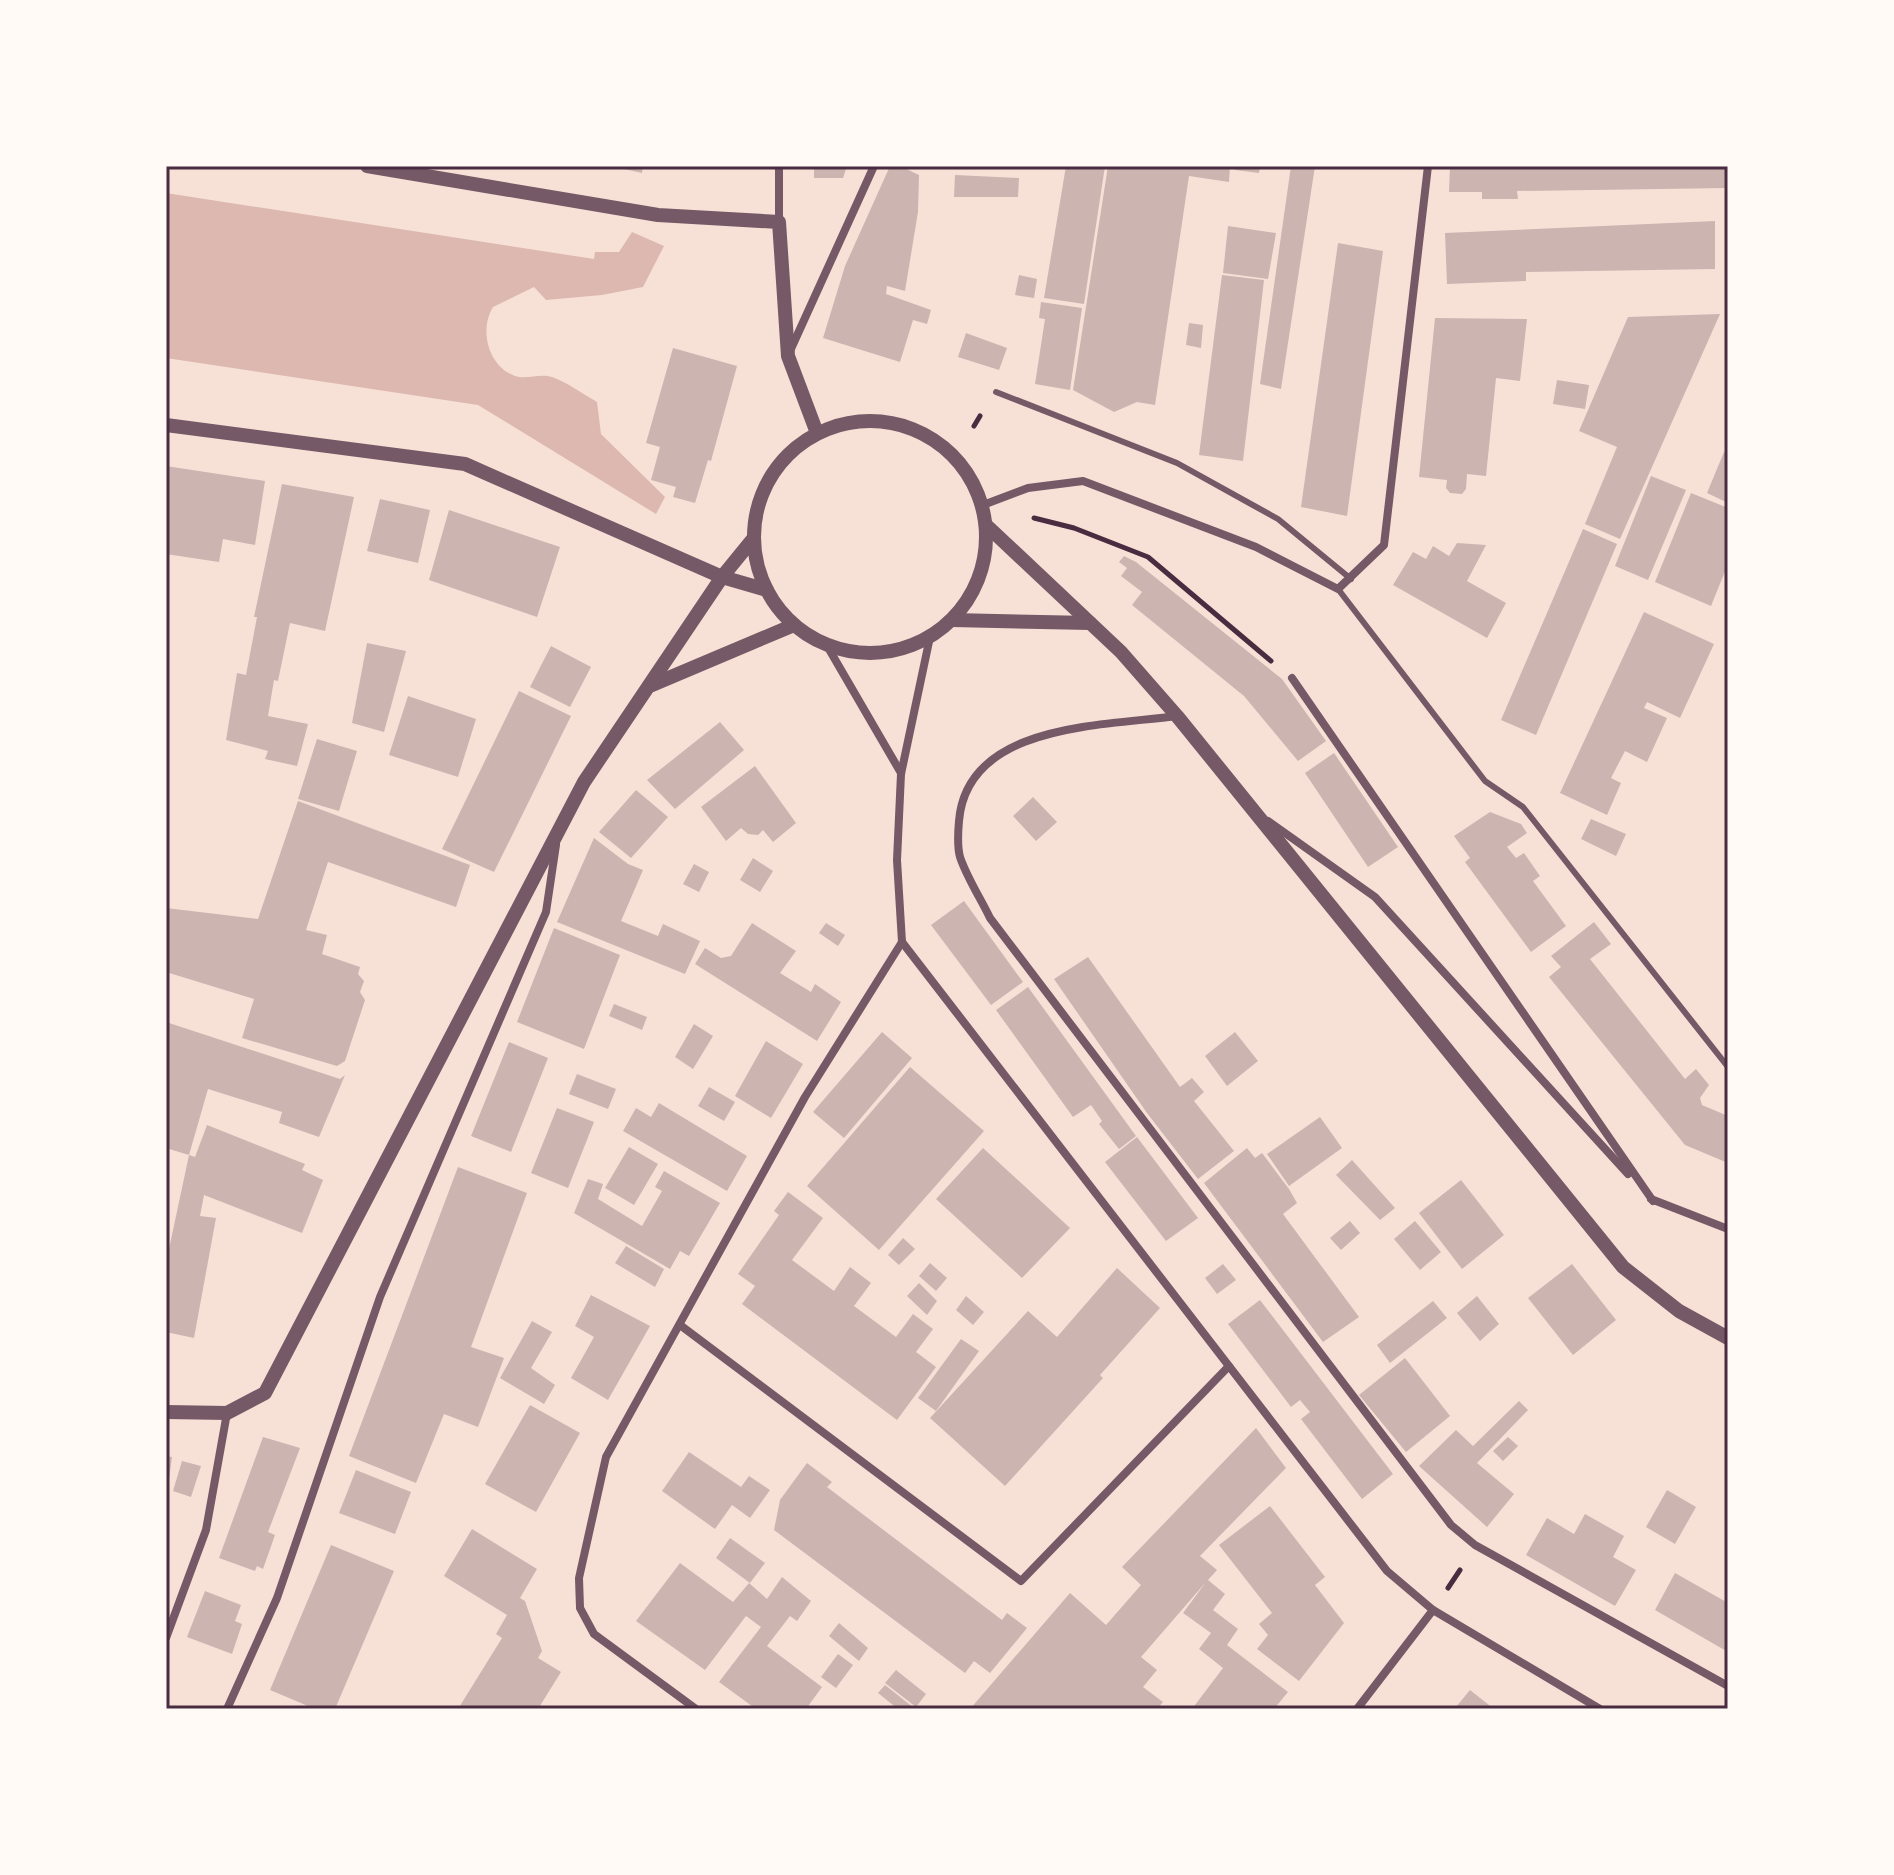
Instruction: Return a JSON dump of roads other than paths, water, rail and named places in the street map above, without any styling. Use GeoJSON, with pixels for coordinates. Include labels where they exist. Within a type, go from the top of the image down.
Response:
{"type":"FeatureCollection","features":[{"type":"Feature","properties":{"kind":"street"},"geometry":{"type":"LineString","coordinates":[[367,166],[658,215],[779,222]]}},
{"type":"Feature","properties":{"kind":"street"},"geometry":{"type":"LineString","coordinates":[[779,166],[779,222],[788,356],[817,433]]}},
{"type":"Feature","properties":{"kind":"street"},"geometry":{"type":"LineString","coordinates":[[788,356],[874,166]]}},
{"type":"Feature","properties":{"kind":"street"},"geometry":{"type":"LineString","coordinates":[[983,505],[1028,488],[1083,481],[1256,547],[1338,589],[1384,545],[1428,166]]}},
{"type":"Feature","properties":{"kind":"street"},"geometry":{"type":"LineString","coordinates":[[866,421],[917,430],[951,453],[975,486],[983,505],[986,525],[980,576],[968,600],[952,620],[930,637],[910,646],[879,653],[847,651],[826,644],[794,625],[767,590],[757,565],[753,539],[759,502],[771,477],[787,454],[817,433],[836,425],[866,421]]}},
{"type":"Feature","properties":{"kind":"street"},"geometry":{"type":"LineString","coordinates":[[166,425],[465,464],[722,577],[767,590]]}},
{"type":"Feature","properties":{"kind":"street"},"geometry":{"type":"LineString","coordinates":[[986,525],[1121,652],[1177,716],[1623,1267],[1679,1311],[1728,1338]]}},
{"type":"Feature","properties":{"kind":"street"},"geometry":{"type":"LineString","coordinates":[[166,1412],[227,1413],[265,1393],[584,782],[722,577],[753,539]]}},
{"type":"Feature","properties":{"kind":"street"},"geometry":{"type":"LineString","coordinates":[[952,620],[1090,623]]}},
{"type":"Feature","properties":{"kind":"street"},"geometry":{"type":"LineString","coordinates":[[651,685],[794,625]]}},
{"type":"Feature","properties":{"kind":"street"},"geometry":{"type":"LineString","coordinates":[[930,637],[901,774],[897,860],[902,942],[1387,1571],[1433,1610],[1600,1709]]}},
{"type":"Feature","properties":{"kind":"street"},"geometry":{"type":"LineString","coordinates":[[826,644],[901,774]]}},
{"type":"Feature","properties":{"kind":"street"},"geometry":{"type":"LineString","coordinates":[[1292,678],[1653,1201]]}},
{"type":"Feature","properties":{"kind":"street"},"geometry":{"type":"LineString","coordinates":[[1177,716],[1035,736],[1010,748],[983,767],[967,786],[960,809],[960,857],[990,918],[1451,1525],[1475,1545],[1728,1686]]}},
{"type":"Feature","properties":{"kind":"street"},"geometry":{"type":"LineString","coordinates":[[1259,815],[1375,897],[1653,1201],[1728,1229]]}},
{"type":"Feature","properties":{"kind":"street"},"geometry":{"type":"LineString","coordinates":[[227,1709],[277,1598],[380,1297],[546,912],[556,839]]}},
{"type":"Feature","properties":{"kind":"street"},"geometry":{"type":"LineString","coordinates":[[696,1709],[594,1634],[580,1608],[579,1578],[606,1457],[805,1097],[902,942]]}},
{"type":"Feature","properties":{"kind":"street"},"geometry":{"type":"LineString","coordinates":[[680,1325],[1021,1581],[1229,1366]]}},
{"type":"Feature","properties":{"kind":"street"},"geometry":{"type":"LineString","coordinates":[[166,1638],[206,1530],[227,1413]]}},
{"type":"Feature","properties":{"kind":"street"},"geometry":{"type":"LineString","coordinates":[[1357,1709],[1433,1610]]}},
{"type":"Feature","properties":{"kind":"lane"},"geometry":{"type":"LineString","coordinates":[[996,392],[1177,463],[1278,519],[1351,579]]}},
{"type":"Feature","properties":{"kind":"lane"},"geometry":{"type":"LineString","coordinates":[[1338,589],[1485,781],[1523,807],[1728,1067]]}}]}
